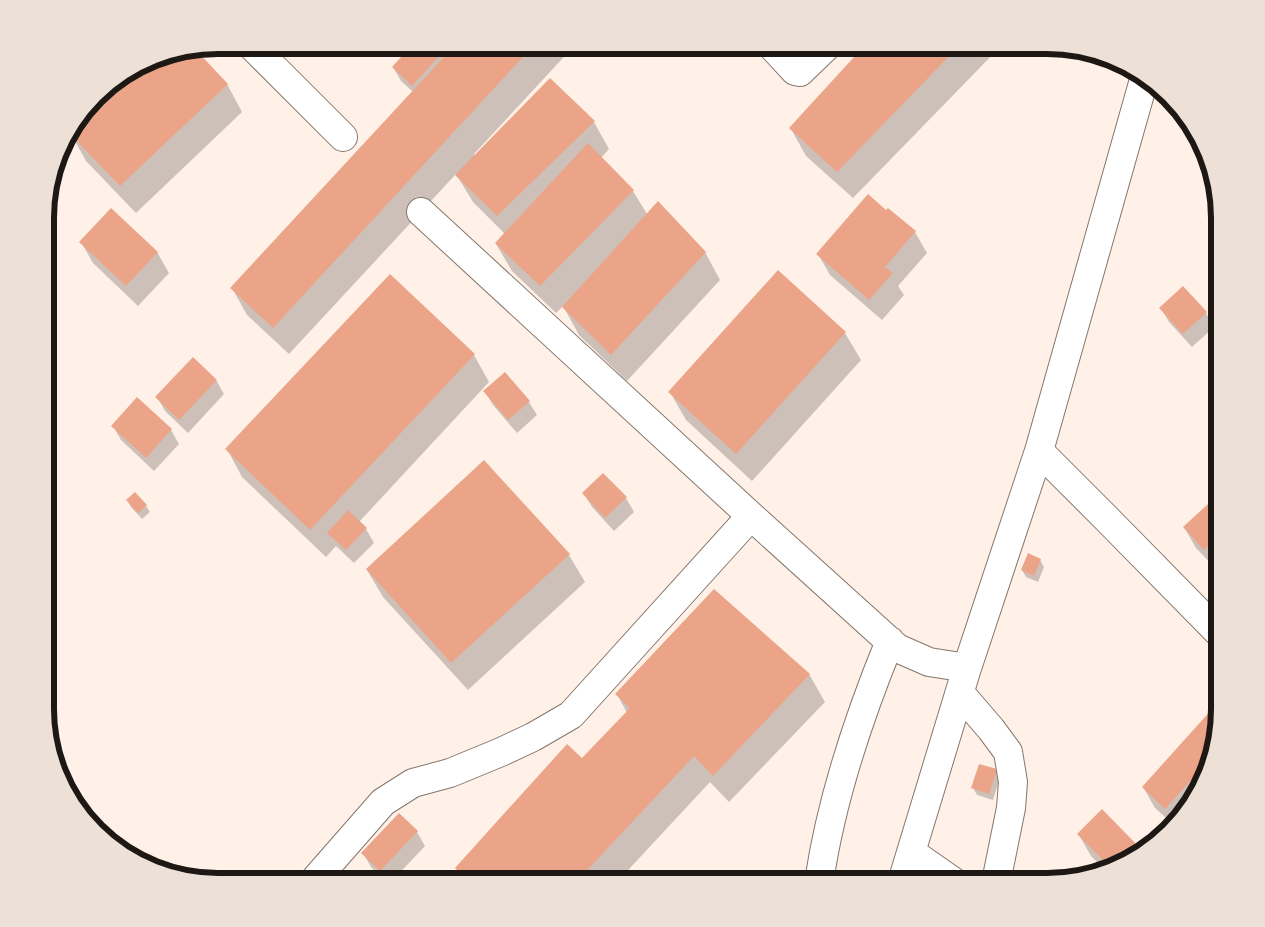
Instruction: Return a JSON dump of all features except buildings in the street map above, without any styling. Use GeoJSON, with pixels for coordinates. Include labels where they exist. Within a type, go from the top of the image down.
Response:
{"type":"FeatureCollection","features":[{"type":"Feature","properties":{"kind":"street"},"geometry":{"type":"LineString","coordinates":[[260,54],[343,137]]}},
{"type":"Feature","properties":{"kind":"street"},"geometry":{"type":"LineString","coordinates":[[779,54],[795,71],[800,72],[819,54]]}},
{"type":"Feature","properties":{"kind":"street"},"geometry":{"type":"LineString","coordinates":[[905,873],[964,680],[1039,451],[1142,85]]}},
{"type":"Feature","properties":{"kind":"street"},"geometry":{"type":"LineString","coordinates":[[421,212],[751,516],[898,648],[964,680],[991,729],[1008,752],[1010,762],[1013,782],[998,873]]}},
{"type":"Feature","properties":{"kind":"street"},"geometry":{"type":"LineString","coordinates":[[1039,451],[1211,625]]}},
{"type":"Feature","properties":{"kind":"street"},"geometry":{"type":"LineString","coordinates":[[321,873],[383,802],[413,783],[450,773],[501,752],[533,737],[571,715],[751,516]]}},
{"type":"Feature","properties":{"kind":"street"},"geometry":{"type":"LineString","coordinates":[[820,873],[824,848],[841,777],[890,641]]}},
{"type":"Feature","properties":{"kind":"street"},"geometry":{"type":"LineString","coordinates":[[911,852],[941,873]]}}]}
